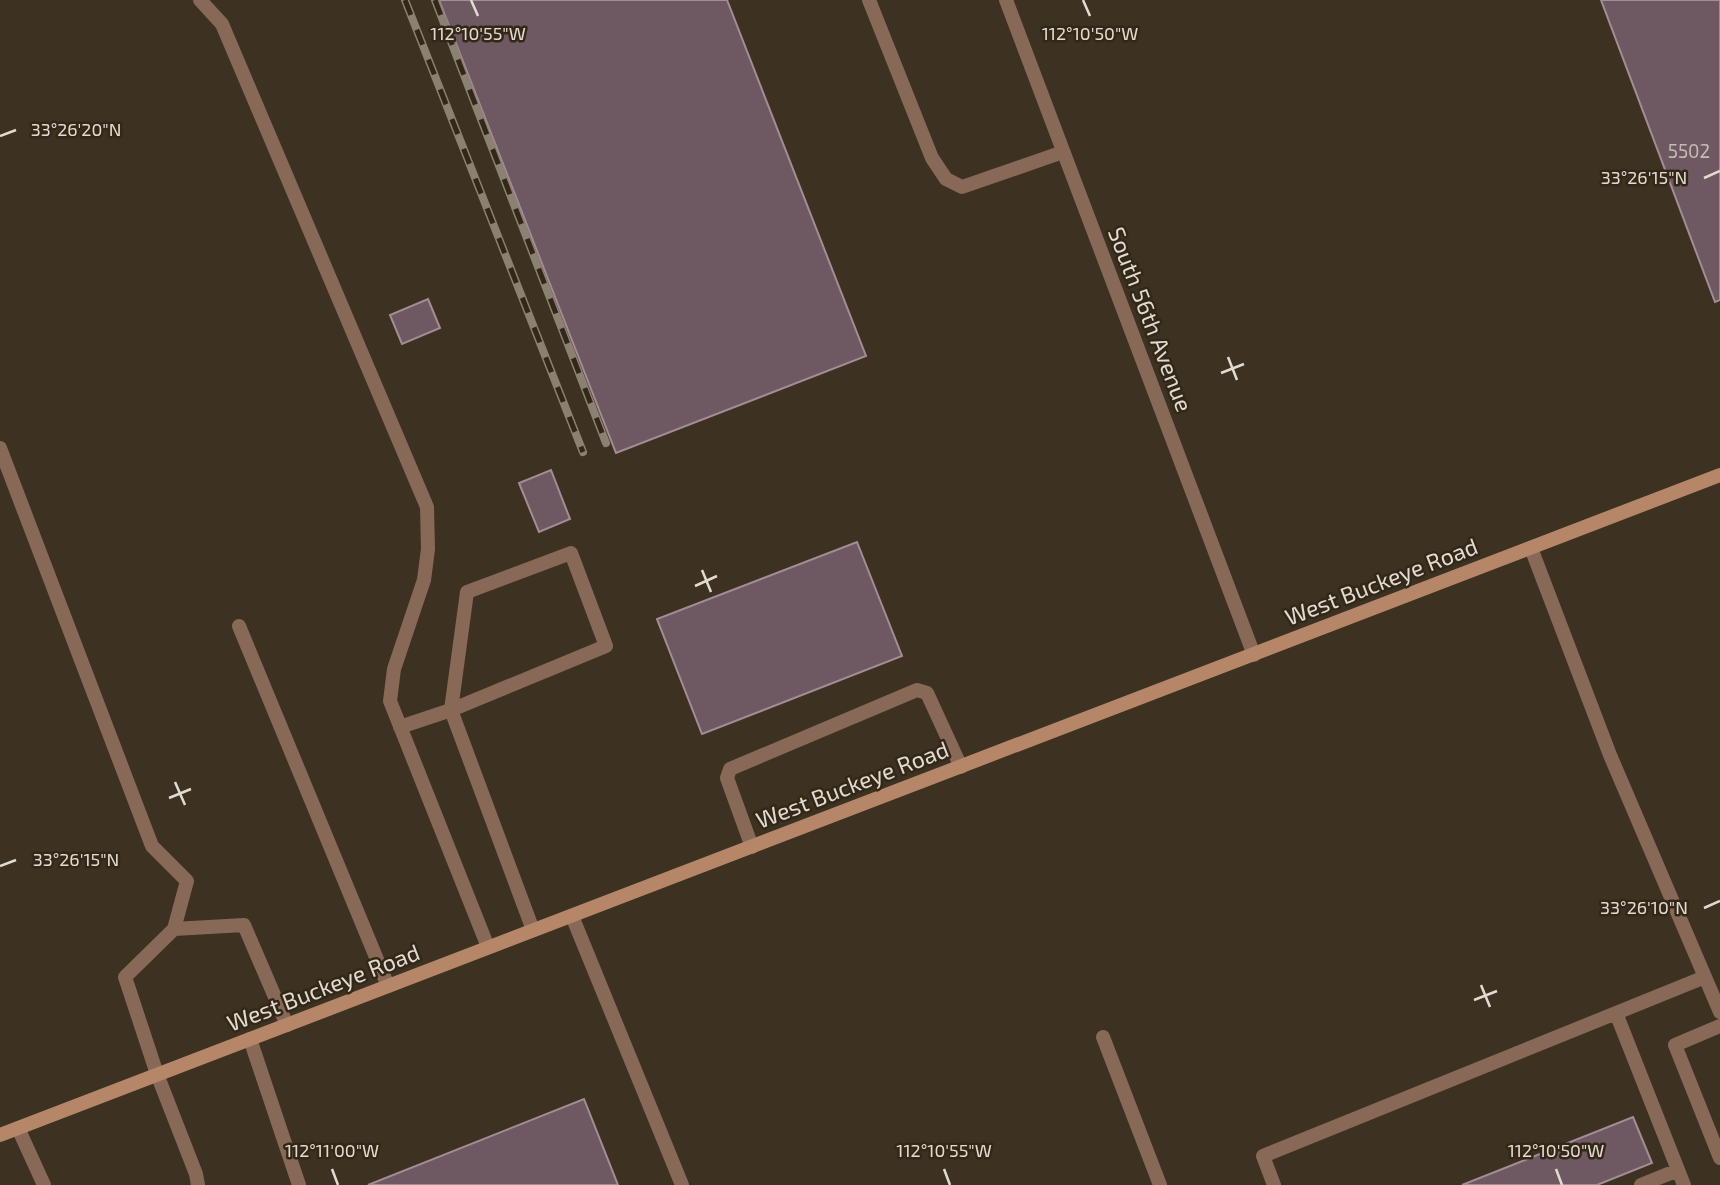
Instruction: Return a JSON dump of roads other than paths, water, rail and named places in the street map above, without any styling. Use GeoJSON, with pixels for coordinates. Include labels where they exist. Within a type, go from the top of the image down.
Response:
{"type":"FeatureCollection","features":[{"type":"Feature","properties":{"kind":"main road","name":"West Buckeye Road"},"geometry":{"type":"LineString","coordinates":[[0,1135],[1720,475]]}},
{"type":"Feature","properties":{"kind":"street"},"geometry":{"type":"LineString","coordinates":[[200,0],[222,24],[427,507],[428,549],[424,580],[394,669],[390,701],[488,947]]}},
{"type":"Feature","properties":{"kind":"street"},"geometry":{"type":"LineString","coordinates":[[869,0],[932,158],[946,179],[962,187],[1063,152]]}},
{"type":"Feature","properties":{"kind":"street","name":"South 56th Avenue"},"geometry":{"type":"LineString","coordinates":[[1006,0],[1254,655]]}},
{"type":"Feature","properties":{"kind":"street"},"geometry":{"type":"LineString","coordinates":[[0,448],[152,846],[187,881],[174,929],[125,977],[198,1185]]}},
{"type":"Feature","properties":{"kind":"street"},"geometry":{"type":"LineString","coordinates":[[1531,548],[1610,755],[1720,1012]]}},
{"type":"Feature","properties":{"kind":"street"},"geometry":{"type":"LineString","coordinates":[[401,727],[451,710],[606,646],[571,553],[467,592],[451,710],[533,930]]}},
{"type":"Feature","properties":{"kind":"street"},"geometry":{"type":"LineString","coordinates":[[239,626],[388,986]]}},
{"type":"Feature","properties":{"kind":"street"},"geometry":{"type":"LineString","coordinates":[[752,846],[727,778],[730,769],[917,690],[927,692],[961,767]]}},
{"type":"Feature","properties":{"kind":"street"},"geometry":{"type":"LineString","coordinates":[[572,916],[682,1185]]}},
{"type":"Feature","properties":{"kind":"street"},"geometry":{"type":"LineString","coordinates":[[174,929],[244,925],[287,1025]]}},
{"type":"Feature","properties":{"kind":"street"},"geometry":{"type":"LineString","coordinates":[[1274,1185],[1263,1156],[1705,977]]}},
{"type":"Feature","properties":{"kind":"street"},"geometry":{"type":"LineString","coordinates":[[1616,1013],[1684,1185]]}},
{"type":"Feature","properties":{"kind":"street"},"geometry":{"type":"LineString","coordinates":[[1720,1026],[1675,1045],[1720,1158]]}},
{"type":"Feature","properties":{"kind":"street"},"geometry":{"type":"LineString","coordinates":[[1103,1037],[1160,1185]]}},
{"type":"Feature","properties":{"kind":"street"},"geometry":{"type":"LineString","coordinates":[[250,1039],[299,1185]]}},
{"type":"Feature","properties":{"kind":"street"},"geometry":{"type":"LineString","coordinates":[[18,1128],[44,1185]]}},
{"type":"Feature","properties":{"kind":"street"},"geometry":{"type":"LineString","coordinates":[[1641,1185],[1678,1170]]}},
{"type":"Feature","properties":{"kind":"railway"},"geometry":{"type":"LineString","coordinates":[[405,0],[583,452]]}},
{"type":"Feature","properties":{"kind":"railway"},"geometry":{"type":"LineString","coordinates":[[435,0],[606,443]]}}]}
